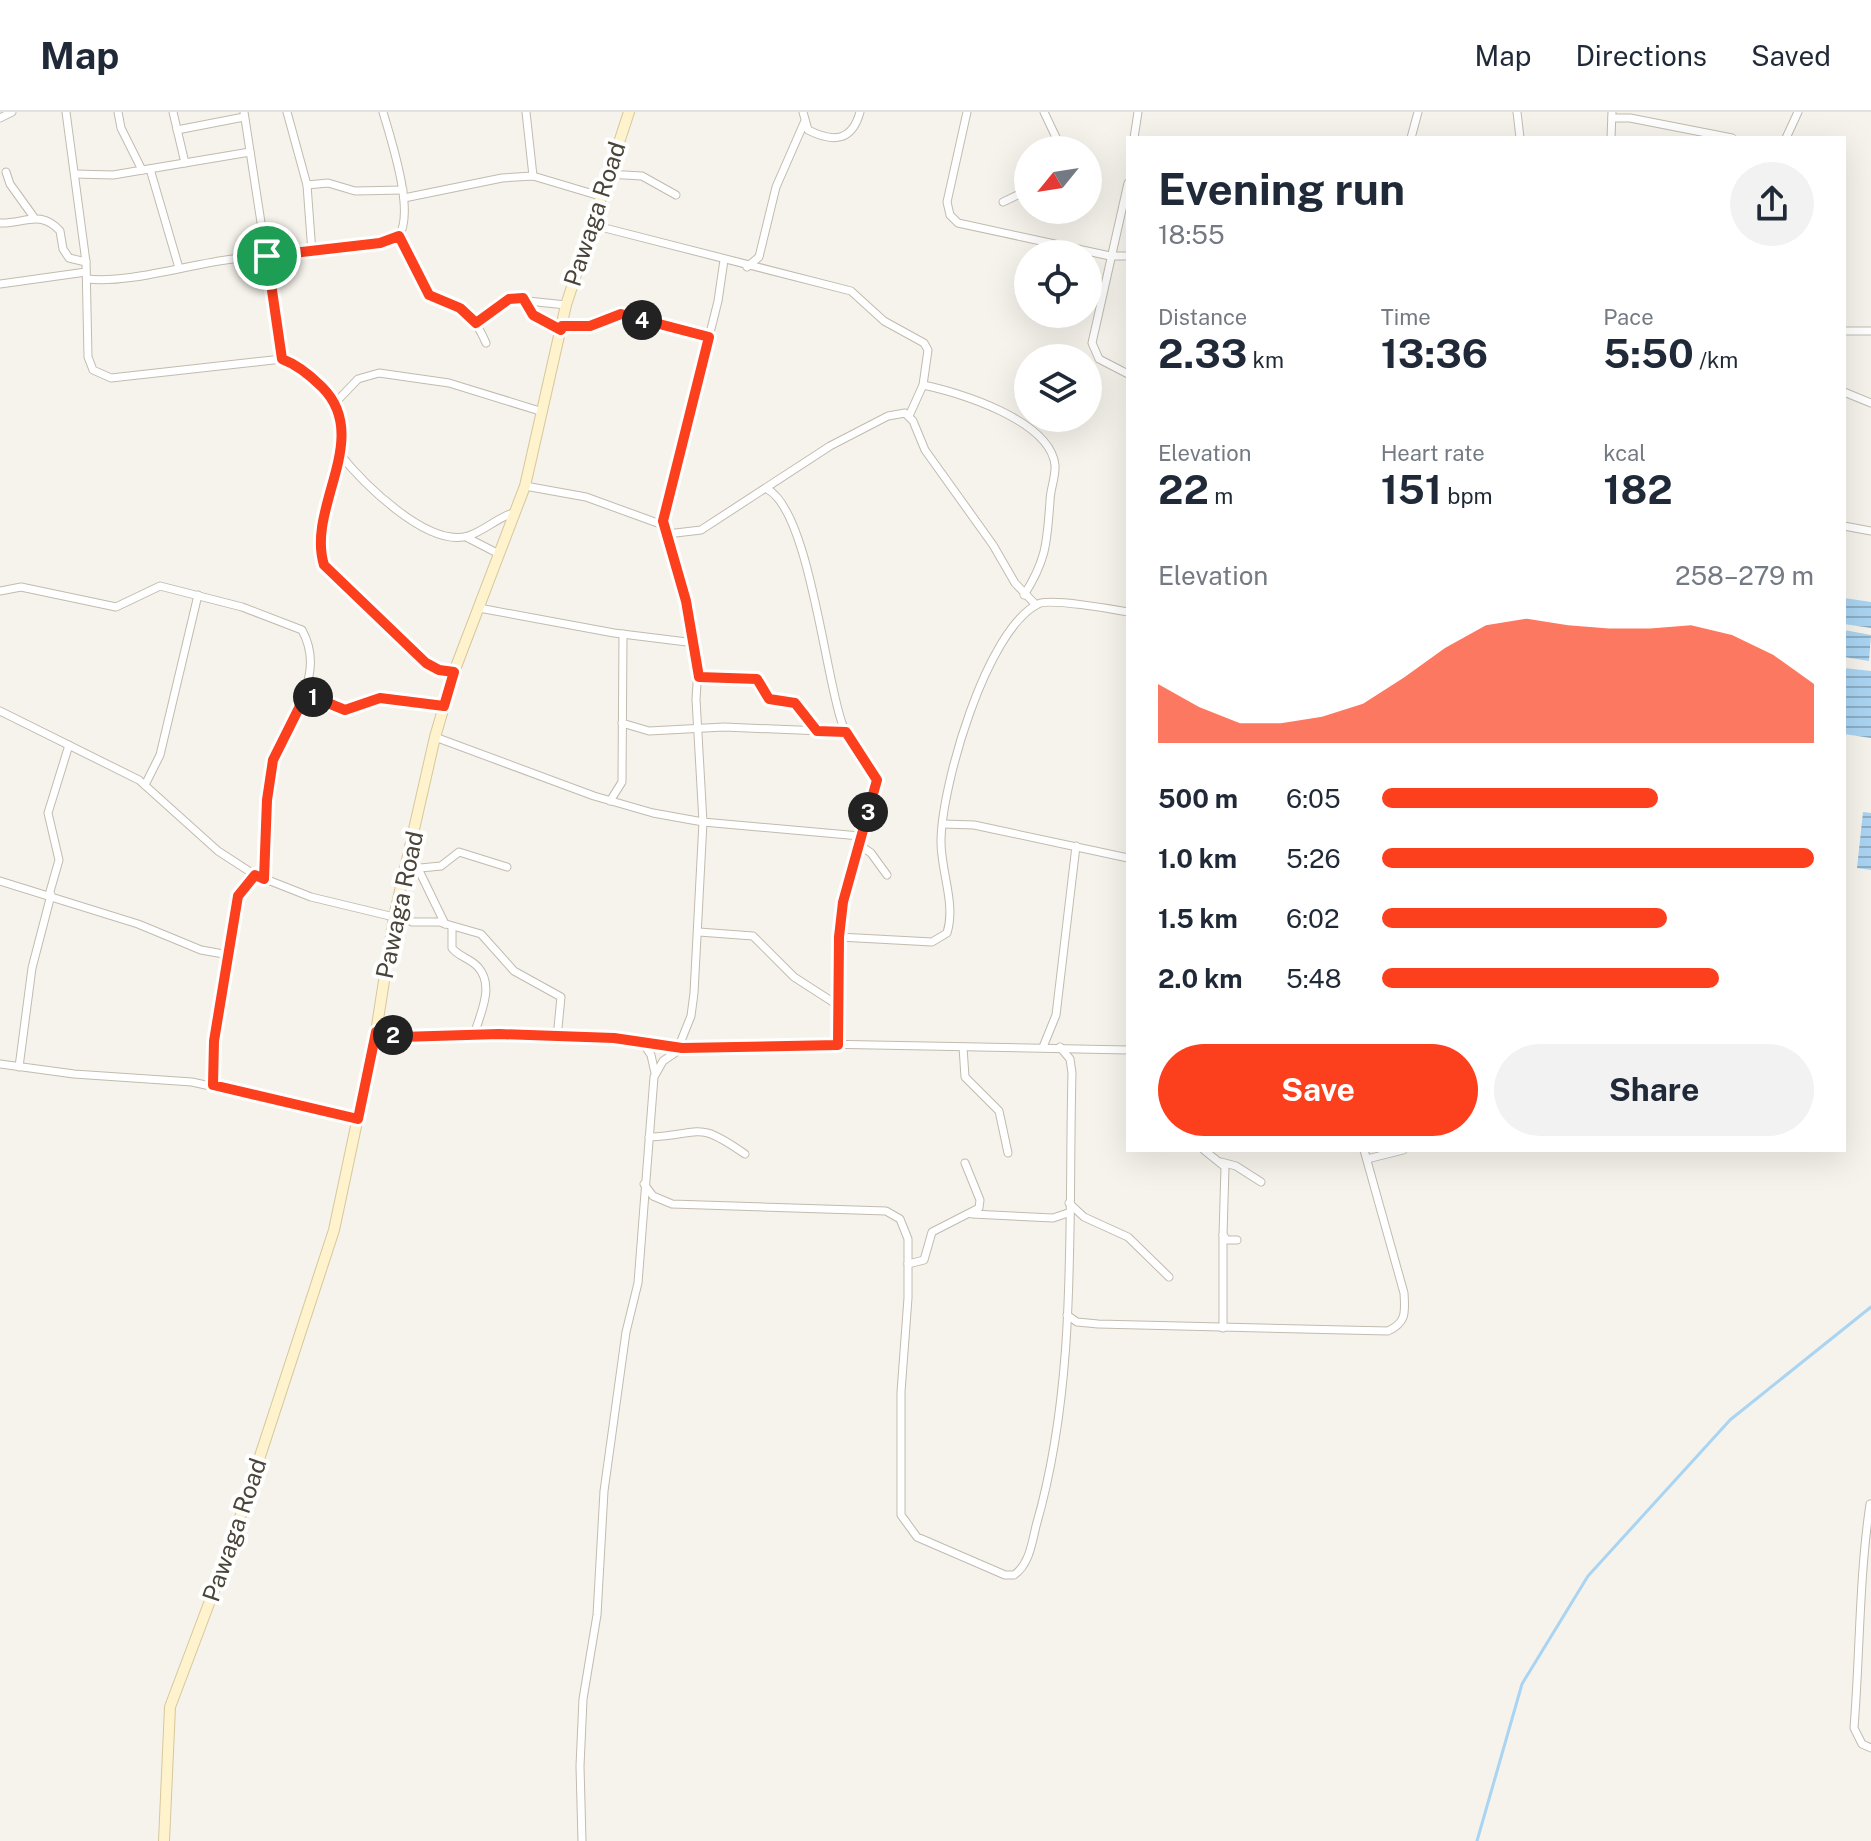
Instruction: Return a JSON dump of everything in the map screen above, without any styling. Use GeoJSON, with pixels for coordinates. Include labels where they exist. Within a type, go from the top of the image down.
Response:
{"type":"FeatureCollection","features":[{"type":"Feature","properties":{"kind":"main road","name":"Pawaga Road"},"geometry":{"type":"LineString","coordinates":[[164,1841],[170,1707],[231,1545],[334,1230],[376,1032],[394,917],[411,854],[435,737],[454,672],[525,486],[566,305],[589,224],[629,112]]}},
{"type":"Feature","properties":{"kind":"street"},"geometry":{"type":"LineString","coordinates":[[0,118],[12,112]]}},
{"type":"Feature","properties":{"kind":"street"},"geometry":{"type":"LineString","coordinates":[[66,112],[86,262],[88,357],[93,370],[111,378],[282,359],[313,378],[335,403],[342,428],[321,544],[324,565],[426,663],[439,670],[454,672]]}},
{"type":"Feature","properties":{"kind":"street"},"geometry":{"type":"LineString","coordinates":[[118,112],[121,128],[146,169],[179,268]]}},
{"type":"Feature","properties":{"kind":"street"},"geometry":{"type":"LineString","coordinates":[[173,112],[185,163]]}},
{"type":"Feature","properties":{"kind":"street"},"geometry":{"type":"LineString","coordinates":[[287,112],[307,185],[312,253]]}},
{"type":"Feature","properties":{"kind":"street"},"geometry":{"type":"LineString","coordinates":[[0,284],[312,253],[380,243],[399,236],[404,224],[403,194],[383,112]]}},
{"type":"Feature","properties":{"kind":"street"},"geometry":{"type":"LineString","coordinates":[[526,112],[533,176]]}},
{"type":"Feature","properties":{"kind":"street"},"geometry":{"type":"LineString","coordinates":[[747,267],[759,257],[776,187],[804,123],[803,112]]}},
{"type":"Feature","properties":{"kind":"street"},"geometry":{"type":"LineString","coordinates":[[804,123],[819,135],[842,138],[856,128],[860,112]]}},
{"type":"Feature","properties":{"kind":"street"},"geometry":{"type":"LineString","coordinates":[[967,112],[947,202],[950,215],[958,223],[1110,256],[1126,256]]}},
{"type":"Feature","properties":{"kind":"street"},"geometry":{"type":"LineString","coordinates":[[1044,112],[1055,136]]}},
{"type":"Feature","properties":{"kind":"street"},"geometry":{"type":"LineString","coordinates":[[1134,136],[1138,112]]}},
{"type":"Feature","properties":{"kind":"street"},"geometry":{"type":"LineString","coordinates":[[1412,136],[1418,112]]}},
{"type":"Feature","properties":{"kind":"street"},"geometry":{"type":"LineString","coordinates":[[1517,112],[1520,136]]}},
{"type":"Feature","properties":{"kind":"street"},"geometry":{"type":"LineString","coordinates":[[1787,136],[1798,112]]}},
{"type":"Feature","properties":{"kind":"street"},"geometry":{"type":"LineString","coordinates":[[1611,136],[1610,114],[1722,136]]}},
{"type":"Feature","properties":{"kind":"street"},"geometry":{"type":"LineString","coordinates":[[177,130],[244,115],[282,359]]}},
{"type":"Feature","properties":{"kind":"street"},"geometry":{"type":"LineString","coordinates":[[75,174],[113,175],[250,152]]}},
{"type":"Feature","properties":{"kind":"street"},"geometry":{"type":"LineString","coordinates":[[6,172],[10,184],[33,216],[59,228],[69,258],[86,262]]}},
{"type":"Feature","properties":{"kind":"street"},"geometry":{"type":"LineString","coordinates":[[607,174],[642,176],[676,195]]}},
{"type":"Feature","properties":{"kind":"street"},"geometry":{"type":"LineString","coordinates":[[307,185],[328,183],[355,191],[403,194],[533,176],[566,183],[600,196]]}},
{"type":"Feature","properties":{"kind":"street"},"geometry":{"type":"LineString","coordinates":[[1126,191],[1092,343],[1099,359],[1126,373]]}},
{"type":"Feature","properties":{"kind":"street"},"geometry":{"type":"LineString","coordinates":[[1003,202],[1014,197]]}},
{"type":"Feature","properties":{"kind":"street"},"geometry":{"type":"LineString","coordinates":[[0,223],[33,216]]}},
{"type":"Feature","properties":{"kind":"street"},"geometry":{"type":"LineString","coordinates":[[589,224],[747,267],[851,291],[884,321],[924,343],[930,359],[923,385],[909,416],[925,450],[1024,595],[1036,605]]}},
{"type":"Feature","properties":{"kind":"street"},"geometry":{"type":"LineString","coordinates":[[399,236],[429,295],[460,308],[476,323],[486,343]]}},
{"type":"Feature","properties":{"kind":"street"},"geometry":{"type":"LineString","coordinates":[[655,1073],[681,1047],[692,1010],[699,932],[703,822],[696,699],[699,677],[695,643],[663,525],[709,337],[724,260]]}},
{"type":"Feature","properties":{"kind":"street"},"geometry":{"type":"LineString","coordinates":[[476,323],[509,299],[523,298],[566,305]]}},
{"type":"Feature","properties":{"kind":"street"},"geometry":{"type":"LineString","coordinates":[[523,298],[533,315],[561,328],[590,326],[621,314],[709,337]]}},
{"type":"Feature","properties":{"kind":"street"},"geometry":{"type":"LineString","coordinates":[[1846,331],[1871,331]]}},
{"type":"Feature","properties":{"kind":"street"},"geometry":{"type":"LineString","coordinates":[[335,403],[358,379],[379,373],[449,383],[543,412]]}},
{"type":"Feature","properties":{"kind":"street"},"geometry":{"type":"LineString","coordinates":[[923,385],[973,398],[1006,414],[1030,430],[1049,450],[1055,465],[1049,504],[1051,527],[1036,576],[1024,595]]}},
{"type":"Feature","properties":{"kind":"street"},"geometry":{"type":"LineString","coordinates":[[1846,393],[1871,403]]}},
{"type":"Feature","properties":{"kind":"street"},"geometry":{"type":"LineString","coordinates":[[667,534],[701,530],[830,446],[895,413],[909,416]]}},
{"type":"Feature","properties":{"kind":"street"},"geometry":{"type":"LineString","coordinates":[[339,453],[365,482],[405,517],[436,530],[466,537],[499,554]]}},
{"type":"Feature","properties":{"kind":"street"},"geometry":{"type":"LineString","coordinates":[[525,486],[586,497],[663,525]]}},
{"type":"Feature","properties":{"kind":"street"},"geometry":{"type":"LineString","coordinates":[[767,489],[783,501],[796,534],[846,732],[877,780],[843,902],[839,937],[838,1045]]}},
{"type":"Feature","properties":{"kind":"street"},"geometry":{"type":"LineString","coordinates":[[466,537],[513,513]]}},
{"type":"Feature","properties":{"kind":"street"},"geometry":{"type":"LineString","coordinates":[[1846,526],[1871,531]]}},
{"type":"Feature","properties":{"kind":"street"},"geometry":{"type":"LineString","coordinates":[[0,591],[21,587],[116,607],[160,586],[198,595],[302,630],[309,657],[306,694],[273,760],[267,800],[264,879]]}},
{"type":"Feature","properties":{"kind":"street"},"geometry":{"type":"LineString","coordinates":[[145,785],[160,755],[198,595]]}},
{"type":"Feature","properties":{"kind":"street"},"geometry":{"type":"LineString","coordinates":[[839,937],[932,942],[947,933],[950,911],[941,843],[943,803],[951,767],[980,688],[1010,631],[1036,605],[1047,601],[1126,612]]}},
{"type":"Feature","properties":{"kind":"street"},"geometry":{"type":"LineString","coordinates":[[479,608],[623,634],[695,643]]}},
{"type":"Feature","properties":{"kind":"street"},"geometry":{"type":"LineString","coordinates":[[610,801],[622,782],[623,634]]}},
{"type":"Feature","properties":{"kind":"street"},"geometry":{"type":"LineString","coordinates":[[699,677],[757,679],[769,699],[795,703],[817,731]]}},
{"type":"Feature","properties":{"kind":"street"},"geometry":{"type":"LineString","coordinates":[[306,694],[345,710],[380,698],[444,706]]}},
{"type":"Feature","properties":{"kind":"street"},"geometry":{"type":"LineString","coordinates":[[0,711],[145,785],[218,851],[255,875],[311,897],[394,917]]}},
{"type":"Feature","properties":{"kind":"street"},"geometry":{"type":"LineString","coordinates":[[622,723],[649,731],[846,732]]}},
{"type":"Feature","properties":{"kind":"street"},"geometry":{"type":"LineString","coordinates":[[435,737],[610,801],[703,822],[859,840],[887,875]]}},
{"type":"Feature","properties":{"kind":"street"},"geometry":{"type":"LineString","coordinates":[[19,1067],[32,968],[59,860],[48,813],[69,745]]}},
{"type":"Feature","properties":{"kind":"street"},"geometry":{"type":"LineString","coordinates":[[943,824],[974,825],[1126,858]]}},
{"type":"Feature","properties":{"kind":"street"},"geometry":{"type":"LineString","coordinates":[[1043,1047],[1056,1015],[1076,846]]}},
{"type":"Feature","properties":{"kind":"street"},"geometry":{"type":"LineString","coordinates":[[420,868],[441,866],[459,852],[507,867]]}},
{"type":"Feature","properties":{"kind":"street"},"geometry":{"type":"LineString","coordinates":[[411,854],[448,925],[452,948],[476,965],[485,981],[483,1009],[474,1035]]}},
{"type":"Feature","properties":{"kind":"street"},"geometry":{"type":"LineString","coordinates":[[213,1085],[214,1041],[238,896],[255,875]]}},
{"type":"Feature","properties":{"kind":"street"},"geometry":{"type":"LineString","coordinates":[[0,881],[50,895],[201,950],[229,955]]}},
{"type":"Feature","properties":{"kind":"street"},"geometry":{"type":"LineString","coordinates":[[397,904],[412,922],[448,925],[481,934],[514,971],[561,997],[557,1038]]}},
{"type":"Feature","properties":{"kind":"street"},"geometry":{"type":"LineString","coordinates":[[699,932],[753,936],[794,977],[839,1006]]}},
{"type":"Feature","properties":{"kind":"street"},"geometry":{"type":"LineString","coordinates":[[376,1032],[401,1037],[474,1035],[641,1040],[681,1047],[838,1045],[1126,1050]]}},
{"type":"Feature","properties":{"kind":"street"},"geometry":{"type":"LineString","coordinates":[[582,1841],[580,1766],[583,1699],[597,1615],[604,1491],[626,1332],[638,1283],[655,1073],[651,1055],[641,1040]]}},
{"type":"Feature","properties":{"kind":"street"},"geometry":{"type":"LineString","coordinates":[[963,1047],[963,1072],[999,1111],[1008,1153]]}},
{"type":"Feature","properties":{"kind":"street"},"geometry":{"type":"LineString","coordinates":[[644,1184],[653,1196],[672,1204],[886,1211],[895,1214],[905,1227],[908,1264],[901,1392],[901,1515],[917,1537],[1005,1575],[1014,1575],[1025,1563],[1048,1483],[1064,1385],[1072,1073],[1070,1059],[1060,1047]]}},
{"type":"Feature","properties":{"kind":"street"},"geometry":{"type":"LineString","coordinates":[[0,1064],[213,1085],[358,1119]]}},
{"type":"Feature","properties":{"kind":"street"},"geometry":{"type":"LineString","coordinates":[[649,1137],[694,1129],[711,1132],[745,1154]]}},
{"type":"Feature","properties":{"kind":"street"},"geometry":{"type":"LineString","coordinates":[[1207,1152],[1261,1182]]}},
{"type":"Feature","properties":{"kind":"street"},"geometry":{"type":"LineString","coordinates":[[1067,1315],[1084,1324],[1388,1331],[1403,1321],[1404,1293],[1366,1154]]}},
{"type":"Feature","properties":{"kind":"street"},"geometry":{"type":"LineString","coordinates":[[1221,1162],[1226,1177],[1223,1328]]}},
{"type":"Feature","properties":{"kind":"street"},"geometry":{"type":"LineString","coordinates":[[908,1264],[924,1260],[932,1232],[970,1214],[981,1203],[965,1163]]}},
{"type":"Feature","properties":{"kind":"street"},"geometry":{"type":"LineString","coordinates":[[1069,1203],[1084,1217],[1128,1237],[1169,1277]]}},
{"type":"Feature","properties":{"kind":"street"},"geometry":{"type":"LineString","coordinates":[[970,1214],[1053,1218],[1068,1213]]}},
{"type":"Feature","properties":{"kind":"street"},"geometry":{"type":"LineString","coordinates":[[1223,1235],[1227,1240],[1237,1240]]}},
{"type":"Feature","properties":{"kind":"street"},"geometry":{"type":"LineString","coordinates":[[1870,1504],[1862,1548],[1864,1574],[1854,1728],[1862,1744],[1871,1748]]}},
{"type":"Feature","properties":{"kind":"water"},"geometry":{"type":"Polygon","coordinates":[[[1846,598],[1871,602],[1871,628],[1846,624],[1846,598]]]}},
{"type":"Feature","properties":{"kind":"water"},"geometry":{"type":"Polygon","coordinates":[[[1846,630],[1871,635],[1869,661],[1846,657],[1846,630]]]}},
{"type":"Feature","properties":{"kind":"water"},"geometry":{"type":"Polygon","coordinates":[[[1846,668],[1871,671],[1871,738],[1846,734],[1846,668]]]}},
{"type":"Feature","properties":{"kind":"water"},"geometry":{"type":"Polygon","coordinates":[[[1863,812],[1871,813],[1871,870],[1857,868],[1863,812]]]}},
{"type":"Feature","properties":{"kind":"waterway"},"geometry":{"type":"LineString","coordinates":[[1477,1841],[1522,1684],[1588,1576],[1730,1420],[1871,1307]]}},
{"type":"Feature","properties":{"kind":"route"},"geometry":{"type":"LineString","coordinates":[[399,236],[407,246],[429,295],[460,308],[476,323],[509,299],[523,298],[533,315],[561,330],[562,326],[590,326],[621,314],[681,333],[709,337],[663,521],[686,601],[699,677],[757,679],[769,699],[795,703],[817,731],[846,732],[877,780],[843,902],[839,937],[838,1045],[682,1048],[614,1038],[499,1034],[401,1037],[376,1032],[358,1119],[213,1085],[214,1041],[238,896],[255,875],[264,879],[267,800],[273,760],[306,694],[336,709],[345,710],[380,698],[444,706],[454,672],[439,670],[426,663],[338,582],[324,565],[321,544],[340,446],[340,416],[335,403],[313,378],[282,359],[267,256],[380,243],[399,236]]}}]}
